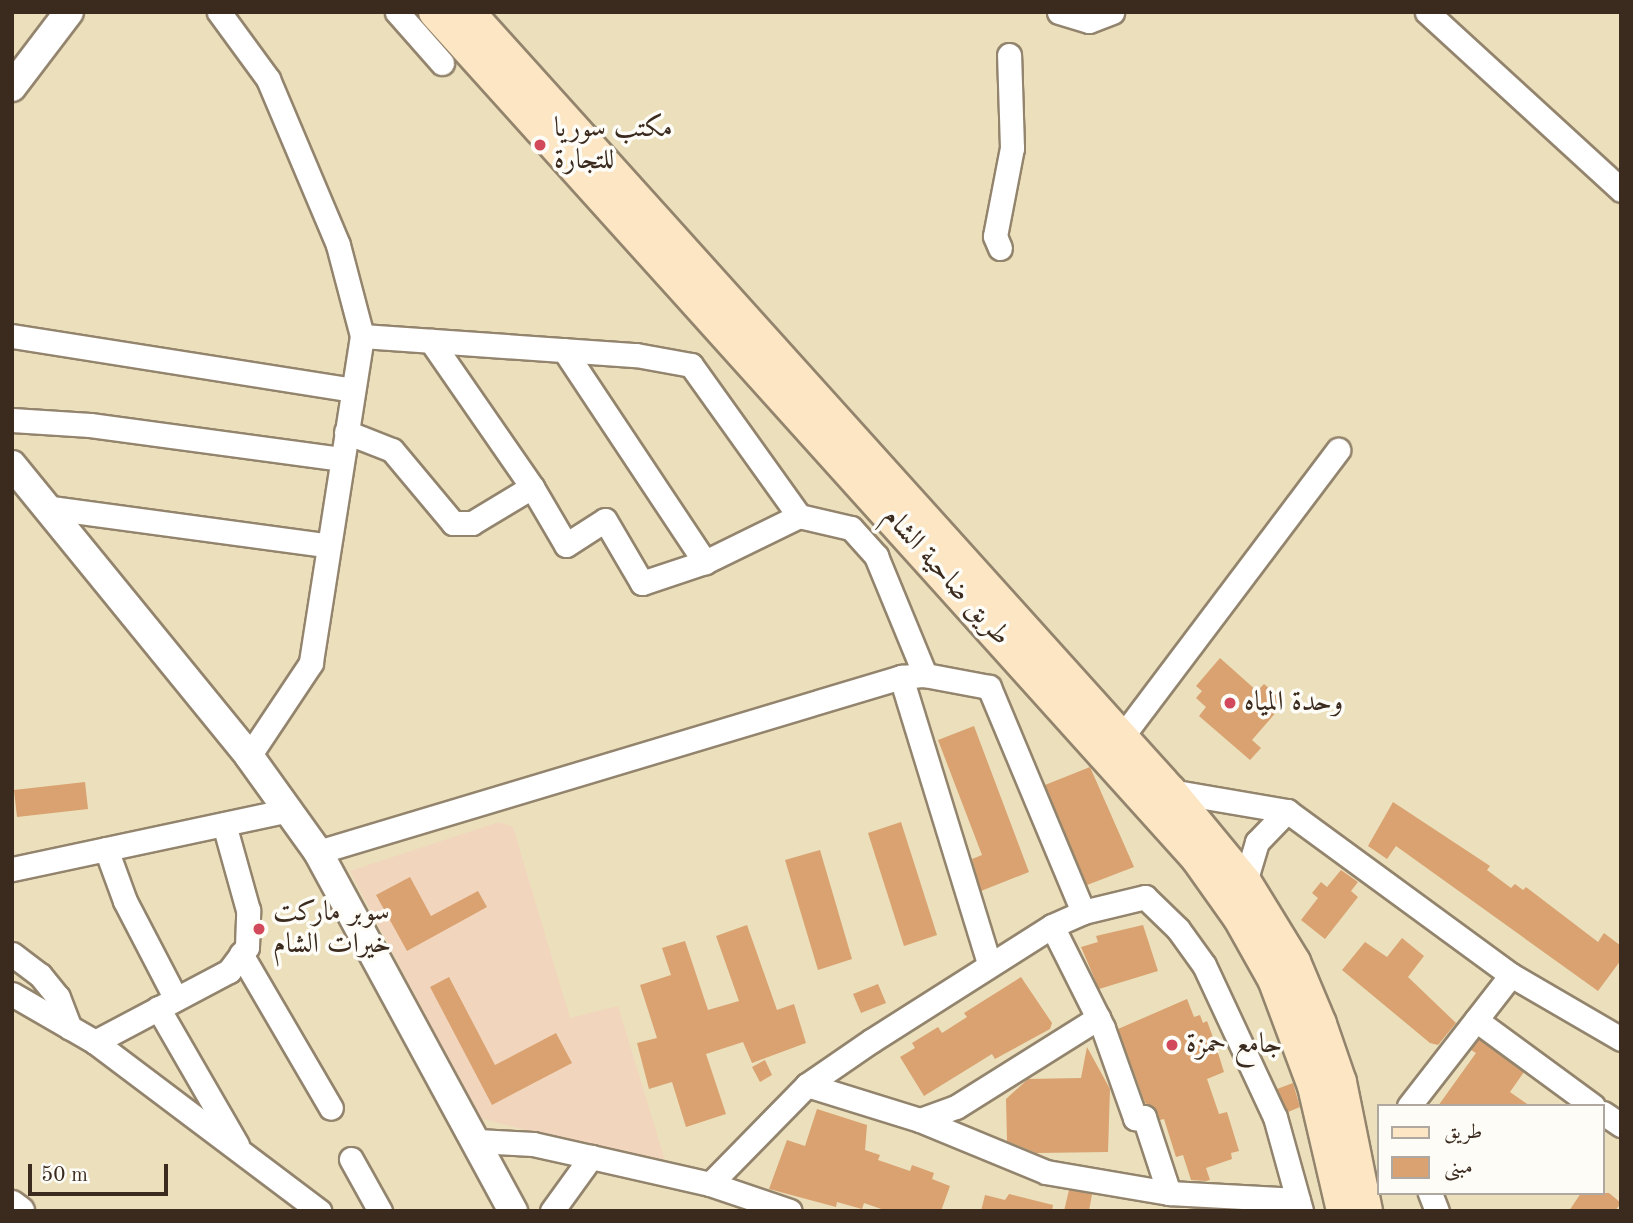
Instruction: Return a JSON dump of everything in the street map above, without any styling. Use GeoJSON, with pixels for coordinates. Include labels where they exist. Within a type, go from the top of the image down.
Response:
{"type":"FeatureCollection","features":[{"type":"Feature","properties":{"kind":"main road","name":"طريق ضاحية الشام"},"geometry":{"type":"LineString","coordinates":[[435,12],[1197,858],[1240,918],[1274,979],[1314,1086],[1343,1211]]}},
{"type":"Feature","properties":{"kind":"main road","name":"طريق ضاحية الشام"},"geometry":{"type":"LineString","coordinates":[[468,12],[1170,791],[1245,882],[1294,962],[1320,1024],[1340,1082],[1366,1211]]}},
{"type":"Feature","properties":{"kind":"street"},"geometry":{"type":"LineString","coordinates":[[219,12],[268,79],[338,245],[362,336],[326,545],[311,663],[249,756]]}},
{"type":"Feature","properties":{"kind":"street"},"geometry":{"type":"LineString","coordinates":[[397,12],[442,63]]}},
{"type":"Feature","properties":{"kind":"street"},"geometry":{"type":"LineString","coordinates":[[1059,12],[1090,21],[1112,12]]}},
{"type":"Feature","properties":{"kind":"street"},"geometry":{"type":"LineString","coordinates":[[1427,12],[1621,190]]}},
{"type":"Feature","properties":{"kind":"street"},"geometry":{"type":"LineString","coordinates":[[12,87],[59,15]]}},
{"type":"Feature","properties":{"kind":"street"},"geometry":{"type":"LineString","coordinates":[[1000,248],[995,236],[1012,148],[1014,81],[1009,55]]}},
{"type":"Feature","properties":{"kind":"street"},"geometry":{"type":"LineString","coordinates":[[12,336],[353,390]]}},
{"type":"Feature","properties":{"kind":"street"},"geometry":{"type":"LineString","coordinates":[[362,336],[636,355],[691,365],[799,516]]}},
{"type":"Feature","properties":{"kind":"street"},"geometry":{"type":"LineString","coordinates":[[431,341],[532,487],[566,545],[605,520],[642,583],[705,562],[799,516],[850,528],[876,556],[925,675]]}},
{"type":"Feature","properties":{"kind":"street"},"geometry":{"type":"LineString","coordinates":[[564,350],[705,562]]}},
{"type":"Feature","properties":{"kind":"street"},"geometry":{"type":"LineString","coordinates":[[12,420],[90,425],[341,459]]}},
{"type":"Feature","properties":{"kind":"street"},"geometry":{"type":"LineString","coordinates":[[346,432],[392,450],[453,523],[472,523],[532,487]]}},
{"type":"Feature","properties":{"kind":"street"},"geometry":{"type":"LineString","coordinates":[[1121,738],[1338,450]]}},
{"type":"Feature","properties":{"kind":"street"},"geometry":{"type":"LineString","coordinates":[[12,465],[51,508],[249,756],[318,852],[513,1211]]}},
{"type":"Feature","properties":{"kind":"street"},"geometry":{"type":"LineString","coordinates":[[51,508],[326,545]]}},
{"type":"Feature","properties":{"kind":"street"},"geometry":{"type":"LineString","coordinates":[[318,852],[901,677],[925,675],[989,687],[1083,912]]}},
{"type":"Feature","properties":{"kind":"street"},"geometry":{"type":"LineString","coordinates":[[901,677],[989,963]]}},
{"type":"Feature","properties":{"kind":"street"},"geometry":{"type":"LineString","coordinates":[[1170,791],[1287,811],[1511,975],[1621,1039]]}},
{"type":"Feature","properties":{"kind":"street"},"geometry":{"type":"LineString","coordinates":[[12,869],[289,810]]}},
{"type":"Feature","properties":{"kind":"street"},"geometry":{"type":"LineString","coordinates":[[1245,882],[1257,842],[1287,811]]}},
{"type":"Feature","properties":{"kind":"street"},"geometry":{"type":"LineString","coordinates":[[94,1042],[229,971],[247,947],[248,910],[225,824]]}},
{"type":"Feature","properties":{"kind":"street"},"geometry":{"type":"LineString","coordinates":[[106,849],[167,1004],[242,1153]]}},
{"type":"Feature","properties":{"kind":"street"},"geometry":{"type":"LineString","coordinates":[[710,1184],[807,1085],[989,963],[1052,926],[1083,912],[1146,897],[1178,929],[1204,965],[1275,1117],[1299,1205],[1169,1193],[1046,1172],[920,1120],[807,1085]]}},
{"type":"Feature","properties":{"kind":"street"},"geometry":{"type":"LineString","coordinates":[[1052,926],[1098,1018],[1135,1118],[1144,1117],[1169,1193]]}},
{"type":"Feature","properties":{"kind":"street"},"geometry":{"type":"LineString","coordinates":[[12,954],[40,975],[58,997],[70,1028]]}},
{"type":"Feature","properties":{"kind":"street"},"geometry":{"type":"LineString","coordinates":[[241,954],[331,1108]]}},
{"type":"Feature","properties":{"kind":"street"},"geometry":{"type":"LineString","coordinates":[[1411,1104],[1511,975]]}},
{"type":"Feature","properties":{"kind":"street"},"geometry":{"type":"LineString","coordinates":[[12,994],[94,1042],[319,1211]]}},
{"type":"Feature","properties":{"kind":"street"},"geometry":{"type":"LineString","coordinates":[[920,1120],[956,1107],[1098,1018]]}},
{"type":"Feature","properties":{"kind":"street"},"geometry":{"type":"LineString","coordinates":[[1476,1020],[1590,1104]]}},
{"type":"Feature","properties":{"kind":"street"},"geometry":{"type":"LineString","coordinates":[[1605,1114],[1621,1125]]}},
{"type":"Feature","properties":{"kind":"street"},"geometry":{"type":"LineString","coordinates":[[477,1141],[533,1144],[592,1157],[710,1184],[790,1211]]}},
{"type":"Feature","properties":{"kind":"street"},"geometry":{"type":"LineString","coordinates":[[552,1211],[592,1157]]}},
{"type":"Feature","properties":{"kind":"street"},"geometry":{"type":"LineString","coordinates":[[351,1159],[380,1211]]}},
{"type":"Feature","properties":{"kind":"street"},"geometry":{"type":"LineString","coordinates":[[12,1205],[20,1211]]}},
{"type":"Feature","properties":{"kind":"shaded area"},"geometry":{"type":"Polygon","coordinates":[[[499,822],[513,827],[570,1018],[618,1006],[667,1167],[479,1118],[350,871],[499,822]]]}},
{"type":"Feature","properties":{"kind":"building"},"geometry":{"type":"Polygon","coordinates":[[[1220,658],[1257,691],[1264,684],[1285,702],[1252,740],[1261,748],[1250,760],[1199,716],[1206,707],[1196,698],[1202,691],[1196,686],[1220,658]]]}},
{"type":"Feature","properties":{"kind":"building"},"geometry":{"type":"Polygon","coordinates":[[[974,726],[1029,872],[981,891],[972,859],[982,855],[938,740],[974,726]]]}},
{"type":"Feature","properties":{"kind":"building"},"geometry":{"type":"Polygon","coordinates":[[[1090,767],[1134,867],[1087,885],[1045,785],[1090,767]]]}},
{"type":"Feature","properties":{"kind":"building"},"geometry":{"type":"Polygon","coordinates":[[[85,782],[88,809],[17,817],[14,790],[85,782]]]}},
{"type":"Feature","properties":{"kind":"building"},"geometry":{"type":"Polygon","coordinates":[[[1393,802],[1490,866],[1487,870],[1511,888],[1515,884],[1523,890],[1526,887],[1598,942],[1604,933],[1621,946],[1621,960],[1598,991],[1396,846],[1387,859],[1368,846],[1393,802]]]}},
{"type":"Feature","properties":{"kind":"building"},"geometry":{"type":"Polygon","coordinates":[[[901,822],[937,935],[904,946],[868,833],[901,822]]]}},
{"type":"Feature","properties":{"kind":"building"},"geometry":{"type":"Polygon","coordinates":[[[820,850],[852,959],[818,970],[785,860],[820,850]]]}},
{"type":"Feature","properties":{"kind":"building"},"geometry":{"type":"Polygon","coordinates":[[[1341,870],[1358,882],[1351,891],[1358,897],[1325,939],[1301,920],[1318,898],[1312,893],[1321,882],[1327,887],[1341,870]]]}},
{"type":"Feature","properties":{"kind":"building"},"geometry":{"type":"Polygon","coordinates":[[[410,877],[431,916],[478,891],[487,907],[407,951],[376,895],[410,877]]]}},
{"type":"Feature","properties":{"kind":"building"},"geometry":{"type":"Polygon","coordinates":[[[747,925],[777,1010],[794,1004],[806,1043],[752,1063],[743,1042],[706,1054],[726,1114],[686,1127],[672,1082],[649,1089],[637,1043],[657,1038],[640,985],[671,975],[662,948],[685,941],[708,1010],[739,1001],[716,936],[747,925]]]}},
{"type":"Feature","properties":{"kind":"building"},"geometry":{"type":"Polygon","coordinates":[[[1143,925],[1158,971],[1099,989],[1081,947],[1098,942],[1096,936],[1143,925]]]}},
{"type":"Feature","properties":{"kind":"building"},"geometry":{"type":"Polygon","coordinates":[[[1402,938],[1424,956],[1408,977],[1456,1023],[1438,1045],[1430,1043],[1342,970],[1365,942],[1387,957],[1402,938]]]}},
{"type":"Feature","properties":{"kind":"building"},"geometry":{"type":"Polygon","coordinates":[[[449,977],[495,1065],[556,1033],[572,1063],[492,1105],[430,987],[449,977]]]}},
{"type":"Feature","properties":{"kind":"building"},"geometry":{"type":"Polygon","coordinates":[[[1021,977],[1052,1023],[1050,1029],[995,1059],[992,1054],[924,1096],[900,1057],[915,1048],[912,1043],[938,1027],[942,1033],[967,1017],[964,1013],[1021,977]]]}},
{"type":"Feature","properties":{"kind":"building"},"geometry":{"type":"Polygon","coordinates":[[[878,984],[886,1003],[861,1013],[853,994],[878,984]]]}},
{"type":"Feature","properties":{"kind":"building"},"geometry":{"type":"Polygon","coordinates":[[[1187,999],[1194,1017],[1200,1015],[1203,1023],[1207,1021],[1214,1040],[1224,1072],[1207,1079],[1219,1114],[1227,1112],[1239,1151],[1231,1153],[1232,1159],[1206,1168],[1210,1180],[1206,1181],[1191,1180],[1183,1155],[1176,1157],[1164,1119],[1160,1120],[1154,1108],[1145,1103],[1118,1029],[1187,999]]]}},
{"type":"Feature","properties":{"kind":"building"},"geometry":{"type":"Polygon","coordinates":[[[1479,1039],[1524,1072],[1510,1092],[1527,1104],[1439,1104],[1476,1053],[1471,1050],[1479,1039]]]}},
{"type":"Feature","properties":{"kind":"building"},"geometry":{"type":"Polygon","coordinates":[[[1087,1047],[1110,1089],[1108,1152],[1036,1153],[1007,1141],[1006,1099],[1028,1079],[1081,1078],[1087,1047]]]}},
{"type":"Feature","properties":{"kind":"building"},"geometry":{"type":"Polygon","coordinates":[[[765,1060],[772,1075],[760,1082],[752,1067],[765,1060]]]}},
{"type":"Feature","properties":{"kind":"building"},"geometry":{"type":"Polygon","coordinates":[[[1293,1083],[1300,1107],[1288,1112],[1277,1089],[1293,1083]]]}},
{"type":"Feature","properties":{"kind":"building"},"geometry":{"type":"Polygon","coordinates":[[[817,1109],[867,1125],[865,1150],[880,1155],[878,1160],[910,1171],[912,1165],[934,1173],[932,1179],[950,1186],[941,1211],[887,1211],[864,1203],[862,1209],[837,1202],[836,1207],[769,1189],[787,1140],[805,1146],[817,1109]]]}},
{"type":"Feature","properties":{"kind":"building"},"geometry":{"type":"Polygon","coordinates":[[[1069,1190],[1092,1194],[1089,1211],[1064,1211],[1069,1190]]]}},
{"type":"Feature","properties":{"kind":"building"},"geometry":{"type":"Polygon","coordinates":[[[1609,1193],[1621,1203],[1615,1211],[1569,1211],[1580,1195],[1609,1193]]]}},
{"type":"Feature","properties":{"kind":"building"},"geometry":{"type":"Polygon","coordinates":[[[1009,1194],[1053,1205],[1052,1211],[981,1211],[985,1195],[1005,1200],[1009,1194]]]}},
{"type":"Feature","properties":{"kind":"place","name":"مكتب سوريا للتجارة"},"geometry":{"type":"Point","coordinates":[540,145]}},
{"type":"Feature","properties":{"kind":"place","name":"وحدة المياه"},"geometry":{"type":"Point","coordinates":[1230,703]}},
{"type":"Feature","properties":{"kind":"place","name":"سوبر ماركت خيرات الشام"},"geometry":{"type":"Point","coordinates":[259,929]}},
{"type":"Feature","properties":{"kind":"place","name":"جامع حمزة"},"geometry":{"type":"Point","coordinates":[1172,1045]}}]}
